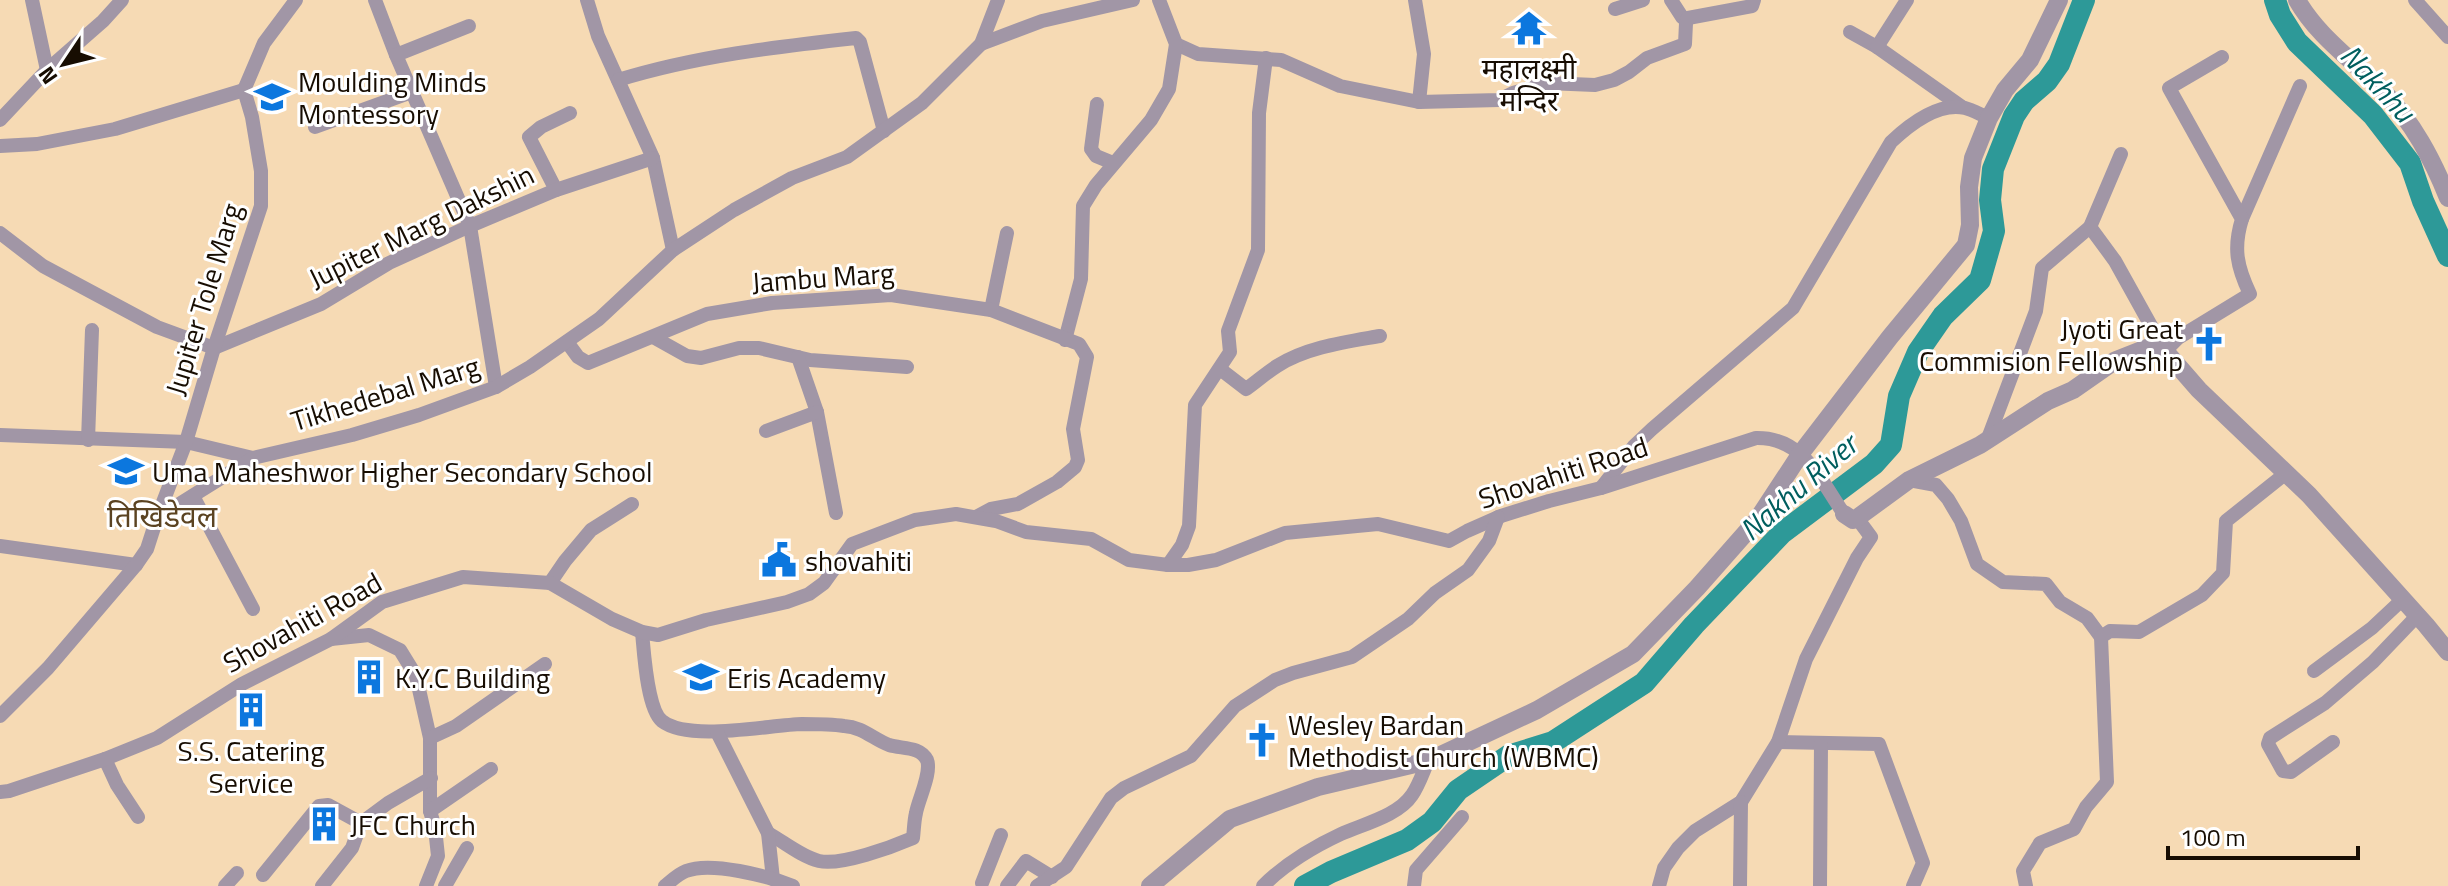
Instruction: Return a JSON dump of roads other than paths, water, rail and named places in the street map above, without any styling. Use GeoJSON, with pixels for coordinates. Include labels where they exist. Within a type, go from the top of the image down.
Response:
{"type":"FeatureCollection","features":[{"type":"Feature","properties":{"kind":"street"},"geometry":{"type":"LineString","coordinates":[[32,0],[47,70]]}},
{"type":"Feature","properties":{"kind":"street"},"geometry":{"type":"LineString","coordinates":[[0,120],[47,70],[122,0]]}},
{"type":"Feature","properties":{"kind":"street"},"geometry":{"type":"LineString","coordinates":[[0,146],[37,144],[115,129],[244,90],[264,43],[296,0]]}},
{"type":"Feature","properties":{"kind":"street"},"geometry":{"type":"LineString","coordinates":[[375,0],[470,226],[496,387]]}},
{"type":"Feature","properties":{"kind":"street"},"geometry":{"type":"LineString","coordinates":[[587,0],[598,36],[653,158],[673,250]]}},
{"type":"Feature","properties":{"kind":"street","name":"Tikhedebal Marg"},"geometry":{"type":"LineString","coordinates":[[157,518],[253,458],[352,435],[419,415],[496,387],[530,367],[599,319],[673,250],[734,210],[792,178],[847,157],[922,103],[981,44],[998,0]]}},
{"type":"Feature","properties":{"kind":"street"},"geometry":{"type":"LineString","coordinates":[[1065,340],[1081,279],[1083,206],[1113,163],[1151,120],[1169,89],[1176,44],[1159,0]]}},
{"type":"Feature","properties":{"kind":"street"},"geometry":{"type":"LineString","coordinates":[[1415,0],[1424,54],[1419,102]]}},
{"type":"Feature","properties":{"kind":"street"},"geometry":{"type":"LineString","coordinates":[[1615,9],[1643,0]]}},
{"type":"Feature","properties":{"kind":"street"},"geometry":{"type":"LineString","coordinates":[[1671,0],[1687,21]]}},
{"type":"Feature","properties":{"kind":"street"},"geometry":{"type":"LineString","coordinates":[[1176,44],[1198,54],[1281,60],[1340,86],[1419,102],[1499,100],[1547,83],[1595,85],[1614,80],[1647,58],[1685,44],[1687,21],[1700,7],[1752,6],[1754,0]]}},
{"type":"Feature","properties":{"kind":"street"},"geometry":{"type":"LineString","coordinates":[[1877,47],[1907,0]]}},
{"type":"Feature","properties":{"kind":"street"},"geometry":{"type":"LineString","coordinates":[[1150,886],[1230,819],[1318,787],[1428,761],[1537,710],[1633,654],[1757,520],[1890,337],[1966,245],[1973,158],[1989,118],[2005,90],[2030,60],[2059,0]]}},
{"type":"Feature","properties":{"kind":"street"},"geometry":{"type":"LineString","coordinates":[[2415,0],[2448,37]]}},
{"type":"Feature","properties":{"kind":"street"},"geometry":{"type":"LineString","coordinates":[[981,44],[1042,21],[1124,1]]}},
{"type":"Feature","properties":{"kind":"street"},"geometry":{"type":"LineString","coordinates":[[2299,1],[2315,27],[2384,92],[2415,130],[2448,198]]}},
{"type":"Feature","properties":{"kind":"street"},"geometry":{"type":"LineString","coordinates":[[396,55],[469,26]]}},
{"type":"Feature","properties":{"kind":"street"},"geometry":{"type":"LineString","coordinates":[[1850,32],[1877,47],[1962,107],[1989,118]]}},
{"type":"Feature","properties":{"kind":"street"},"geometry":{"type":"LineString","coordinates":[[618,80],[701,59],[856,38],[860,42],[884,131]]}},
{"type":"Feature","properties":{"kind":"street"},"geometry":{"type":"LineString","coordinates":[[2222,57],[2169,88],[2242,219]]}},
{"type":"Feature","properties":{"kind":"street"},"geometry":{"type":"LineString","coordinates":[[1168,565],[1182,545],[1189,526],[1195,405],[1230,352],[1228,331],[1258,250],[1259,113],[1266,58]]}},
{"type":"Feature","properties":{"kind":"street"},"geometry":{"type":"LineString","coordinates":[[2165,351],[2178,338],[2250,294],[2238,261],[2236,240],[2242,219],[2300,86]]}},
{"type":"Feature","properties":{"kind":"street","name":"Jupiter Tole Marg"},"geometry":{"type":"LineString","coordinates":[[157,518],[186,442],[261,206],[261,171],[244,90]]}},
{"type":"Feature","properties":{"kind":"street"},"geometry":{"type":"LineString","coordinates":[[315,127],[412,92]]}},
{"type":"Feature","properties":{"kind":"street"},"geometry":{"type":"LineString","coordinates":[[1097,104],[1091,149],[1096,156],[1113,163]]}},
{"type":"Feature","properties":{"kind":"street"},"geometry":{"type":"LineString","coordinates":[[1601,488],[1634,446],[1652,429],[1793,308],[1891,142],[1909,125],[1937,111],[1962,107]]}},
{"type":"Feature","properties":{"kind":"street"},"geometry":{"type":"LineString","coordinates":[[556,190],[529,137],[541,127],[570,113]]}},
{"type":"Feature","properties":{"kind":"street"},"geometry":{"type":"LineString","coordinates":[[1987,441],[2036,311],[2042,268],[2090,227],[2121,154]]}},
{"type":"Feature","properties":{"kind":"street","name":"Jupiter Marg Dakshin"},"geometry":{"type":"LineString","coordinates":[[214,348],[321,304],[389,263],[470,226],[556,190],[653,158]]}},
{"type":"Feature","properties":{"kind":"street"},"geometry":{"type":"LineString","coordinates":[[2090,227],[2115,261],[2165,351],[2199,390],[2309,495],[2448,652]]}},
{"type":"Feature","properties":{"kind":"street"},"geometry":{"type":"LineString","coordinates":[[0,233],[43,266],[157,327],[214,348]]}},
{"type":"Feature","properties":{"kind":"street"},"geometry":{"type":"LineString","coordinates":[[991,310],[1007,233]]}},
{"type":"Feature","properties":{"kind":"street","name":"Jambu Marg"},"geometry":{"type":"LineString","coordinates":[[567,342],[578,357],[588,363],[707,314],[772,303],[891,295],[991,310],[1079,344],[1087,357],[1073,429],[1078,460],[1075,467],[1057,482],[1018,504],[991,509],[976,517]]}},
{"type":"Feature","properties":{"kind":"street"},"geometry":{"type":"LineString","coordinates":[[88,440],[92,330]]}},
{"type":"Feature","properties":{"kind":"street"},"geometry":{"type":"LineString","coordinates":[[1220,369],[1246,389],[1276,366],[1296,357],[1338,344],[1380,336]]}},
{"type":"Feature","properties":{"kind":"street"},"geometry":{"type":"LineString","coordinates":[[653,337],[687,356],[701,358],[739,348],[770,350],[810,360],[907,367]]}},
{"type":"Feature","properties":{"kind":"street"},"geometry":{"type":"LineString","coordinates":[[1850,516],[1909,480],[1987,441],[2048,401],[2073,390],[2116,360],[2149,347],[2165,351]]}},
{"type":"Feature","properties":{"kind":"street"},"geometry":{"type":"LineString","coordinates":[[798,357],[817,412],[836,513]]}},
{"type":"Feature","properties":{"kind":"street"},"geometry":{"type":"LineString","coordinates":[[766,431],[817,412]]}},
{"type":"Feature","properties":{"kind":"street"},"geometry":{"type":"LineString","coordinates":[[0,435],[186,442],[253,458]]}},
{"type":"Feature","properties":{"kind":"street","name":"Shovahiti Road"},"geometry":{"type":"LineString","coordinates":[[0,792],[105,759],[157,738],[251,679],[331,639],[382,602],[463,577],[550,583],[612,619],[642,632],[658,635],[809,594],[824,583],[852,544],[915,520],[956,514],[976,517],[1026,532],[1091,539],[1129,560],[1188,565],[1216,560],[1285,533],[1342,527],[1378,524],[1449,541],[1498,517],[1601,488],[1756,438],[1772,438],[1804,457]]}},
{"type":"Feature","properties":{"kind":"street"},"geometry":{"type":"LineString","coordinates":[[1659,886],[1664,868],[1678,848],[1695,831],[1741,802],[1778,742],[1806,659],[1857,558],[1871,537],[1850,516],[1804,457]]}},
{"type":"Feature","properties":{"kind":"street"},"geometry":{"type":"LineString","coordinates":[[2101,637],[2110,631],[2139,632],[2202,595],[2223,573],[2226,521],[2285,474]]}},
{"type":"Feature","properties":{"kind":"street"},"geometry":{"type":"LineString","coordinates":[[1909,480],[1936,485],[1948,499],[1961,521],[1977,564],[2003,582],[2046,584],[2060,602],[2087,618],[2101,637],[2107,782],[2086,807],[2074,829],[2040,843],[2023,871],[2026,886]]}},
{"type":"Feature","properties":{"kind":"street"},"geometry":{"type":"LineString","coordinates":[[193,496],[253,609]]}},
{"type":"Feature","properties":{"kind":"street"},"geometry":{"type":"LineString","coordinates":[[550,583],[591,530],[632,504]]}},
{"type":"Feature","properties":{"kind":"street"},"geometry":{"type":"LineString","coordinates":[[1037,886],[1066,867],[1111,798],[1124,788],[1191,756],[1235,706],[1275,680],[1352,657],[1408,619],[1435,593],[1468,570],[1489,541],[1498,517]]}},
{"type":"Feature","properties":{"kind":"street"},"geometry":{"type":"LineString","coordinates":[[0,716],[48,668],[136,565],[147,549],[157,518]]}},
{"type":"Feature","properties":{"kind":"street"},"geometry":{"type":"LineString","coordinates":[[0,546],[136,565]]}},
{"type":"Feature","properties":{"kind":"street"},"geometry":{"type":"LineString","coordinates":[[2314,671],[2372,628],[2403,599]]}},
{"type":"Feature","properties":{"kind":"street"},"geometry":{"type":"LineString","coordinates":[[2333,742],[2291,772],[2283,771],[2268,744],[2270,738],[2325,703],[2364,670],[2394,643],[2417,616]]}},
{"type":"Feature","properties":{"kind":"street"},"geometry":{"type":"LineString","coordinates":[[642,632],[649,689],[656,713],[663,721],[681,728],[717,732],[802,724],[860,728],[888,744],[916,750],[926,757],[928,768],[916,811],[913,838],[890,848],[833,862],[817,861],[768,833]]}},
{"type":"Feature","properties":{"kind":"street"},"geometry":{"type":"LineString","coordinates":[[331,639],[369,635],[400,650],[416,676],[430,738],[430,811],[438,856],[426,886]]}},
{"type":"Feature","properties":{"kind":"street"},"geometry":{"type":"LineString","coordinates":[[430,738],[456,726],[545,664]]}},
{"type":"Feature","properties":{"kind":"street"},"geometry":{"type":"LineString","coordinates":[[717,732],[768,833],[773,879]]}},
{"type":"Feature","properties":{"kind":"street"},"geometry":{"type":"LineString","coordinates":[[1778,742],[1879,744],[1923,863],[1913,886]]}},
{"type":"Feature","properties":{"kind":"street"},"geometry":{"type":"LineString","coordinates":[[1820,886],[1821,744]]}},
{"type":"Feature","properties":{"kind":"street"},"geometry":{"type":"LineString","coordinates":[[105,759],[117,785],[138,817]]}},
{"type":"Feature","properties":{"kind":"street"},"geometry":{"type":"LineString","coordinates":[[1263,886],[1282,868],[1339,835],[1391,812],[1412,797],[1428,761]]}},
{"type":"Feature","properties":{"kind":"street"},"geometry":{"type":"LineString","coordinates":[[430,811],[491,769]]}},
{"type":"Feature","properties":{"kind":"street"},"geometry":{"type":"LineString","coordinates":[[322,886],[352,848],[361,823],[431,778]]}},
{"type":"Feature","properties":{"kind":"street"},"geometry":{"type":"LineString","coordinates":[[1740,886],[1741,802]]}},
{"type":"Feature","properties":{"kind":"street"},"geometry":{"type":"LineString","coordinates":[[263,875],[319,806],[328,805],[361,823]]}},
{"type":"Feature","properties":{"kind":"street"},"geometry":{"type":"LineString","coordinates":[[1414,886],[1416,870],[1462,817]]}},
{"type":"Feature","properties":{"kind":"street"},"geometry":{"type":"LineString","coordinates":[[983,885],[1001,835]]}},
{"type":"Feature","properties":{"kind":"street"},"geometry":{"type":"LineString","coordinates":[[445,886],[467,848]]}},
{"type":"Feature","properties":{"kind":"street"},"geometry":{"type":"LineString","coordinates":[[1007,886],[1026,861],[1052,877]]}},
{"type":"Feature","properties":{"kind":"street"},"geometry":{"type":"LineString","coordinates":[[665,886],[683,872],[703,866],[773,879],[793,886]]}},
{"type":"Feature","properties":{"kind":"street"},"geometry":{"type":"LineString","coordinates":[[225,886],[237,873]]}},
{"type":"Feature","properties":{"kind":"waterway","name":"Nakhu River"},"geometry":{"type":"LineString","coordinates":[[1305,886],[1407,840],[1432,822],[1458,790],[1508,756],[1553,742],[1644,683],[1694,625],[1782,533],[1874,464],[1891,445],[1899,396],[1918,352],[1943,316],[1980,280],[1994,231],[1990,200],[1993,169],[2014,116],[2059,64],[2084,0]]}},
{"type":"Feature","properties":{"kind":"waterway","name":"Nakhhu"},"geometry":{"type":"LineString","coordinates":[[2275,0],[2280,15],[2297,42],[2373,115],[2410,163],[2448,256]]}},
{"type":"Feature","properties":{"kind":"place","name":"महालक्ष्मी मन्दिर"},"geometry":{"type":"Point","coordinates":[1529,28]}},
{"type":"Feature","properties":{"kind":"place","name":"Moulding Minds Montessory"},"geometry":{"type":"Point","coordinates":[272,97]}},
{"type":"Feature","properties":{"kind":"place","name":"Jyoti Great Commision Fellowship"},"geometry":{"type":"Point","coordinates":[2209,344]}},
{"type":"Feature","properties":{"kind":"place","name":"Uma Maheshwor Higher Secondary School"},"geometry":{"type":"Point","coordinates":[126,471]}},
{"type":"Feature","properties":{"kind":"place","name":"shovahiti"},"geometry":{"type":"Point","coordinates":[779,560]}},
{"type":"Feature","properties":{"kind":"place","name":"K.Y.C Building"},"geometry":{"type":"Point","coordinates":[369,677]}},
{"type":"Feature","properties":{"kind":"place","name":"Eris Academy"},"geometry":{"type":"Point","coordinates":[701,677]}},
{"type":"Feature","properties":{"kind":"place","name":"S.S. Catering Service"},"geometry":{"type":"Point","coordinates":[251,710]}},
{"type":"Feature","properties":{"kind":"place","name":"Wesley Bardan Methodist Church (WBMC)"},"geometry":{"type":"Point","coordinates":[1262,740]}},
{"type":"Feature","properties":{"kind":"place","name":"JFC Church"},"geometry":{"type":"Point","coordinates":[324,824]}},
{"type":"Feature","properties":{"kind":"district","name":"तिखिडेवल"},"geometry":{"type":"Point","coordinates":[162,516]}}]}
